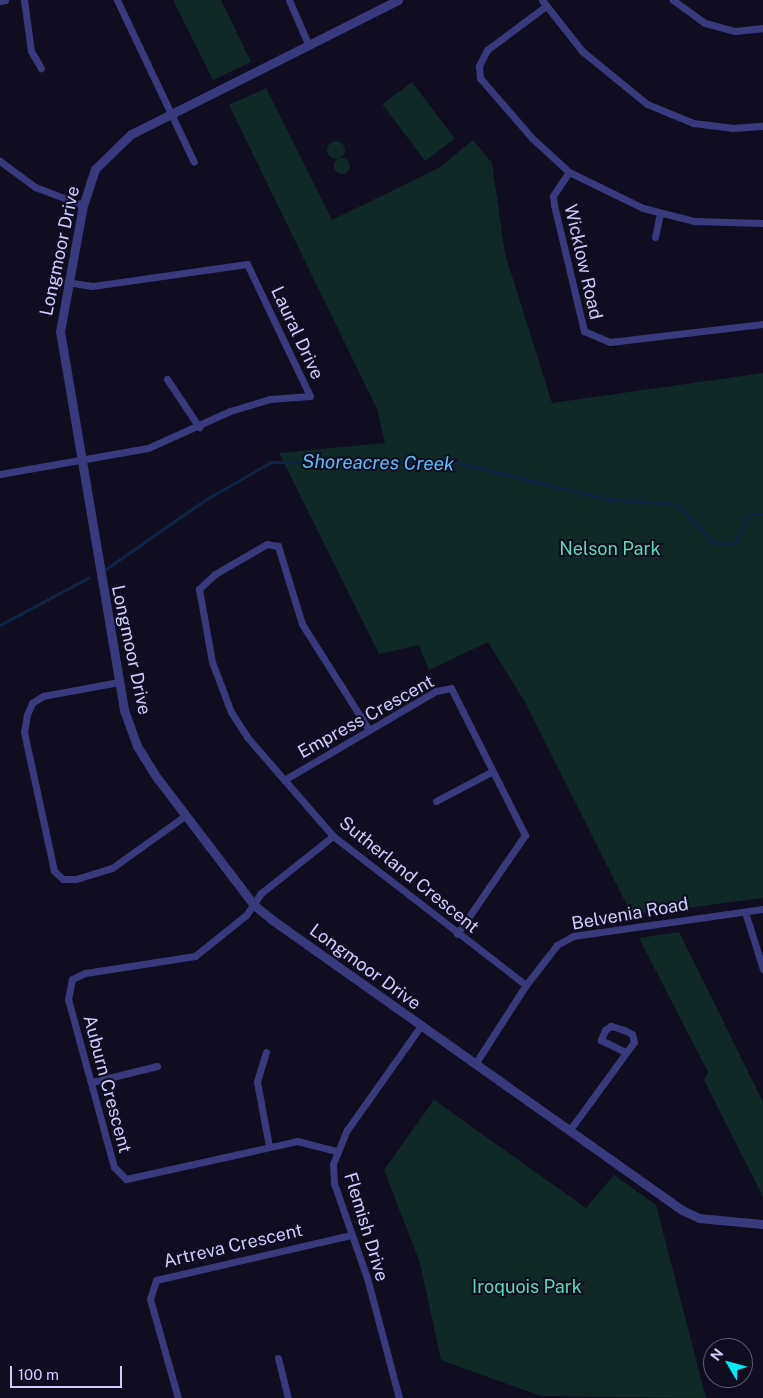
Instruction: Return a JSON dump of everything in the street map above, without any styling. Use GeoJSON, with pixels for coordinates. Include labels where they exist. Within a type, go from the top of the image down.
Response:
{"type":"FeatureCollection","features":[{"type":"Feature","properties":{"kind":"street"},"geometry":{"type":"LineString","coordinates":[[0,1],[5,0]]}},
{"type":"Feature","properties":{"kind":"street"},"geometry":{"type":"LineString","coordinates":[[24,0],[31,51],[41,68]]}},
{"type":"Feature","properties":{"kind":"street"},"geometry":{"type":"LineString","coordinates":[[117,0],[194,162]]}},
{"type":"Feature","properties":{"kind":"street"},"geometry":{"type":"LineString","coordinates":[[289,0],[310,46]]}},
{"type":"Feature","properties":{"kind":"street","name":"Longmoor Drive"},"geometry":{"type":"LineString","coordinates":[[398,0],[310,46],[170,114],[116,147],[95,169],[83,205],[67,282],[60,331],[78,460],[119,682],[137,746],[254,905],[420,1027],[569,1131],[699,1218],[763,1224]]}},
{"type":"Feature","properties":{"kind":"street"},"geometry":{"type":"LineString","coordinates":[[673,0],[705,23],[735,30],[763,28]]}},
{"type":"Feature","properties":{"kind":"street"},"geometry":{"type":"LineString","coordinates":[[763,126],[732,128],[693,123],[647,104],[582,51],[544,3],[487,50],[479,66],[480,78],[532,138],[569,172],[610,194],[660,214],[694,220],[763,223]]}},
{"type":"Feature","properties":{"kind":"street"},"geometry":{"type":"LineString","coordinates":[[0,160],[35,186],[83,205]]}},
{"type":"Feature","properties":{"kind":"street","name":"Wicklow Road"},"geometry":{"type":"LineString","coordinates":[[569,172],[553,196],[584,331],[610,342],[763,324]]}},
{"type":"Feature","properties":{"kind":"street"},"geometry":{"type":"LineString","coordinates":[[655,237],[660,214]]}},
{"type":"Feature","properties":{"kind":"street","name":"Laural Drive"},"geometry":{"type":"LineString","coordinates":[[0,474],[148,448],[200,427],[230,411],[270,399],[310,396],[247,264],[92,286],[67,282]]}},
{"type":"Feature","properties":{"kind":"street"},"geometry":{"type":"LineString","coordinates":[[168,379],[200,427]]}},
{"type":"Feature","properties":{"kind":"street","name":"Sutherland Crescent"},"geometry":{"type":"LineString","coordinates":[[369,730],[302,624],[278,546],[267,544],[215,574],[199,589],[198,598],[212,662],[231,712],[284,780],[333,836],[457,934],[526,985]]}},
{"type":"Feature","properties":{"kind":"street"},"geometry":{"type":"LineString","coordinates":[[119,682],[43,696],[32,702],[27,715],[24,732],[54,871],[63,879],[76,879],[112,868],[186,815]]}},
{"type":"Feature","properties":{"kind":"street","name":"Empress Crescent"},"geometry":{"type":"LineString","coordinates":[[284,780],[436,691],[451,688],[525,835],[457,934]]}},
{"type":"Feature","properties":{"kind":"street"},"geometry":{"type":"LineString","coordinates":[[436,801],[493,771]]}},
{"type":"Feature","properties":{"kind":"street"},"geometry":{"type":"LineString","coordinates":[[254,905],[261,893],[333,836]]}},
{"type":"Feature","properties":{"kind":"street","name":"Auburn Crescent"},"geometry":{"type":"LineString","coordinates":[[254,905],[195,956],[72,979],[68,999],[114,1167],[126,1179],[297,1141],[336,1151]]}},
{"type":"Feature","properties":{"kind":"street","name":"Belvenia Road"},"geometry":{"type":"LineString","coordinates":[[475,1064],[526,985],[557,945],[573,936],[763,909]]}},
{"type":"Feature","properties":{"kind":"street"},"geometry":{"type":"LineString","coordinates":[[745,912],[763,969]]}},
{"type":"Feature","properties":{"kind":"street"},"geometry":{"type":"LineString","coordinates":[[569,1131],[634,1042],[632,1034],[611,1026],[605,1030],[601,1040],[626,1052]]}},
{"type":"Feature","properties":{"kind":"street","name":"Flemish Drive"},"geometry":{"type":"LineString","coordinates":[[399,1398],[334,1183],[336,1151],[420,1027]]}},
{"type":"Feature","properties":{"kind":"street"},"geometry":{"type":"LineString","coordinates":[[266,1052],[257,1082],[269,1146]]}},
{"type":"Feature","properties":{"kind":"street"},"geometry":{"type":"LineString","coordinates":[[92,1082],[156,1066]]}},
{"type":"Feature","properties":{"kind":"street","name":"Artreva Crescent"},"geometry":{"type":"LineString","coordinates":[[178,1398],[150,1299],[156,1280],[351,1235]]}},
{"type":"Feature","properties":{"kind":"street"},"geometry":{"type":"LineString","coordinates":[[278,1358],[288,1398]]}},
{"type":"Feature","properties":{"kind":"green space"},"geometry":{"type":"Polygon","coordinates":[[[173,0],[221,0],[251,62],[213,80],[173,0]]]}},
{"type":"Feature","properties":{"kind":"green space"},"geometry":{"type":"Polygon","coordinates":[[[412,82],[455,139],[425,161],[382,104],[412,82]]]}},
{"type":"Feature","properties":{"kind":"green space","name":"Nelson Park"},"geometry":{"type":"Polygon","coordinates":[[[266,88],[332,220],[439,168],[473,140],[492,163],[505,254],[552,403],[763,373],[763,898],[632,915],[526,704],[488,642],[429,670],[419,645],[379,654],[279,453],[385,443],[377,409],[229,105],[266,88]]]}},
{"type":"Feature","properties":{"kind":"green space"},"geometry":{"type":"Polygon","coordinates":[[[336,141],[342,144],[345,150],[342,156],[336,159],[330,156],[327,150],[330,144],[336,141]]]}},
{"type":"Feature","properties":{"kind":"green space"},"geometry":{"type":"Polygon","coordinates":[[[342,158],[350,166],[342,174],[334,166],[342,158]]]}},
{"type":"Feature","properties":{"kind":"green space"},"geometry":{"type":"Polygon","coordinates":[[[679,932],[763,1102],[763,1197],[704,1080],[708,1072],[639,938],[679,932]]]}},
{"type":"Feature","properties":{"kind":"green space","name":"Iroquois Park"},"geometry":{"type":"Polygon","coordinates":[[[434,1100],[586,1208],[614,1175],[656,1205],[706,1398],[540,1396],[441,1360],[420,1263],[384,1170],[434,1100]]]}},
{"type":"Feature","properties":{"kind":"waterway","name":"Shoreacres Creek"},"geometry":{"type":"LineString","coordinates":[[106,569],[205,500],[271,462],[452,461],[608,499],[678,504],[712,541],[722,544],[735,543],[748,515],[763,515]]}},
{"type":"Feature","properties":{"kind":"waterway","name":"Shoreacres Creek"},"geometry":{"type":"LineString","coordinates":[[0,625],[88,578]]}}]}
